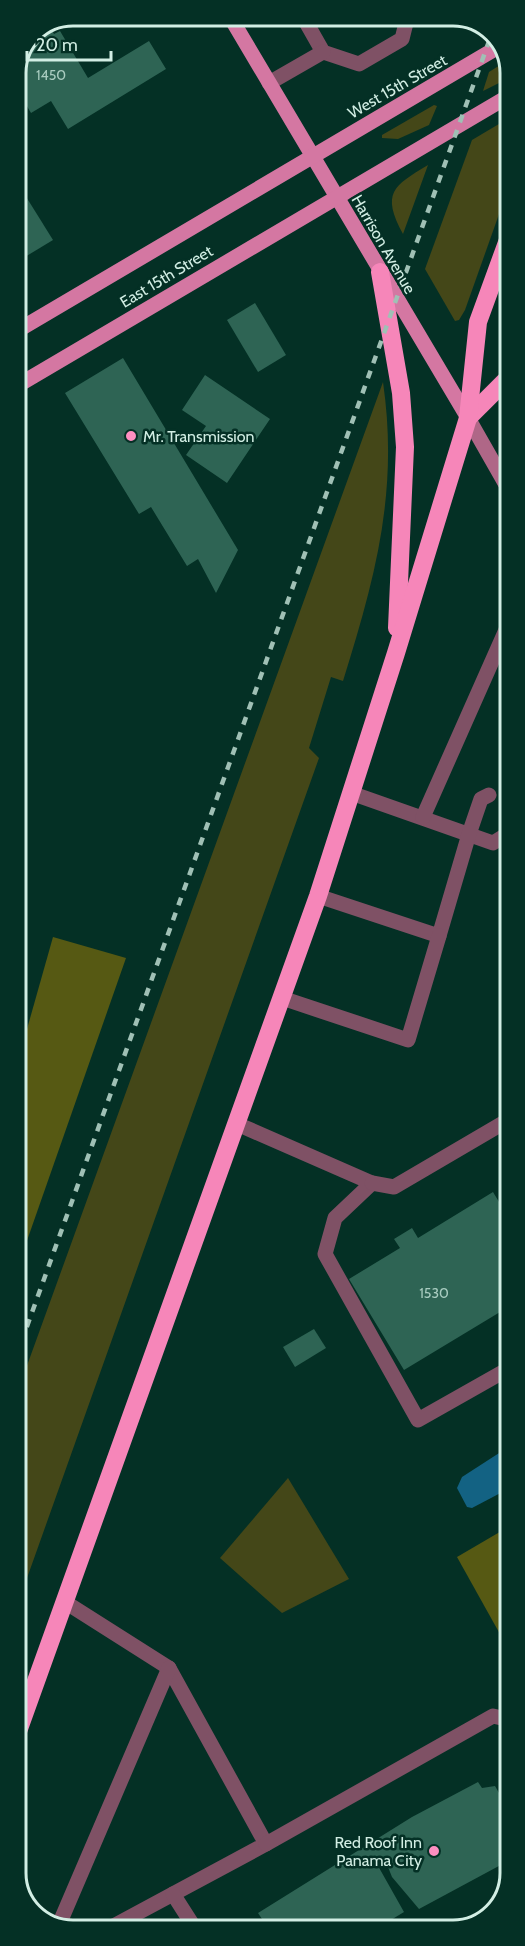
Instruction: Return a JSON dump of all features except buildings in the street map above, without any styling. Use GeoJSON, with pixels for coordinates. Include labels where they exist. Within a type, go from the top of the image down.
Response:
{"type":"FeatureCollection","features":[{"type":"Feature","properties":{"kind":"highway"},"geometry":{"type":"LineString","coordinates":[[26,1709],[318,896],[468,418],[478,322],[500,262]]}},
{"type":"Feature","properties":{"kind":"highway"},"geometry":{"type":"LineString","coordinates":[[380,272],[402,393],[405,447],[396,653]]}},
{"type":"Feature","properties":{"kind":"highway"},"geometry":{"type":"LineString","coordinates":[[468,418],[500,386]]}},
{"type":"Feature","properties":{"kind":"main road","name":"Harrison Avenue"},"geometry":{"type":"LineString","coordinates":[[235,26],[500,474]]}},
{"type":"Feature","properties":{"kind":"main road","name":"West 15th Street"},"geometry":{"type":"LineString","coordinates":[[312,157],[493,50]]}},
{"type":"Feature","properties":{"kind":"main road"},"geometry":{"type":"LineString","coordinates":[[336,197],[500,101]]}},
{"type":"Feature","properties":{"kind":"main road","name":"East 15th Street"},"geometry":{"type":"LineString","coordinates":[[26,326],[312,157]]}},
{"type":"Feature","properties":{"kind":"main road","name":"East 15th Street"},"geometry":{"type":"LineString","coordinates":[[26,380],[336,197]]}},
{"type":"Feature","properties":{"kind":"lane"},"geometry":{"type":"LineString","coordinates":[[308,26],[323,52],[359,64],[402,39],[405,26]]}},
{"type":"Feature","properties":{"kind":"lane"},"geometry":{"type":"LineString","coordinates":[[269,83],[323,52]]}},
{"type":"Feature","properties":{"kind":"lane"},"geometry":{"type":"LineString","coordinates":[[423,817],[500,643]]}},
{"type":"Feature","properties":{"kind":"lane"},"geometry":{"type":"LineString","coordinates":[[351,793],[493,843],[500,839]]}},
{"type":"Feature","properties":{"kind":"lane"},"geometry":{"type":"LineString","coordinates":[[282,998],[408,1040],[468,834],[481,800],[489,795]]}},
{"type":"Feature","properties":{"kind":"lane"},"geometry":{"type":"LineString","coordinates":[[318,896],[439,936]]}},
{"type":"Feature","properties":{"kind":"lane"},"geometry":{"type":"LineString","coordinates":[[237,1124],[372,1183],[394,1188],[500,1125]]}},
{"type":"Feature","properties":{"kind":"lane"},"geometry":{"type":"LineString","coordinates":[[372,1183],[335,1218],[325,1254],[418,1420],[500,1374]]}},
{"type":"Feature","properties":{"kind":"lane"},"geometry":{"type":"LineString","coordinates":[[65,1602],[169,1668],[266,1844]]}},
{"type":"Feature","properties":{"kind":"lane"},"geometry":{"type":"LineString","coordinates":[[61,1919],[169,1668]]}},
{"type":"Feature","properties":{"kind":"lane"},"geometry":{"type":"LineString","coordinates":[[124,1920],[266,1844],[493,1716],[500,1718]]}},
{"type":"Feature","properties":{"kind":"lane"},"geometry":{"type":"LineString","coordinates":[[173,1894],[190,1920]]}},
{"type":"Feature","properties":{"kind":"green space"},"geometry":{"type":"Polygon","coordinates":[[[499,66],[500,82],[483,91],[489,72],[499,66]]]}},
{"type":"Feature","properties":{"kind":"green space"},"geometry":{"type":"Polygon","coordinates":[[[434,105],[437,106],[429,125],[398,139],[382,138],[382,135],[434,105]]]}},
{"type":"Feature","properties":{"kind":"green space"},"geometry":{"type":"Polygon","coordinates":[[[500,123],[500,211],[465,310],[459,320],[455,321],[425,269],[472,140],[500,123]]]}},
{"type":"Feature","properties":{"kind":"green space"},"geometry":{"type":"Polygon","coordinates":[[[428,165],[403,234],[393,209],[394,192],[406,179],[428,165]]]}},
{"type":"Feature","properties":{"kind":"green space"},"geometry":{"type":"Polygon","coordinates":[[[383,382],[387,422],[386,498],[374,570],[355,643],[343,681],[331,677],[309,748],[319,758],[26,1581],[26,1368],[383,382]]]}},
{"type":"Feature","properties":{"kind":"green space"},"geometry":{"type":"Polygon","coordinates":[[[288,1478],[349,1579],[282,1613],[220,1558],[288,1478]]]}},
{"type":"Feature","properties":{"kind":"shaded area"},"geometry":{"type":"Polygon","coordinates":[[[53,937],[126,958],[26,1243],[26,1033],[53,937]]]}},
{"type":"Feature","properties":{"kind":"shaded area"},"geometry":{"type":"Polygon","coordinates":[[[500,1532],[500,1634],[457,1557],[500,1532]]]}},
{"type":"Feature","properties":{"kind":"water"},"geometry":{"type":"Polygon","coordinates":[[[500,1452],[500,1493],[472,1508],[467,1507],[457,1488],[462,1477],[500,1452]]]}},
{"type":"Feature","properties":{"kind":"railway"},"geometry":{"type":"LineString","coordinates":[[26,1329],[489,43]]}},
{"type":"Feature","properties":{"kind":"place","name":"Mr. Transmission"},"geometry":{"type":"Point","coordinates":[131,436]}},
{"type":"Feature","properties":{"kind":"place","name":"Red Roof Inn Panama City"},"geometry":{"type":"Point","coordinates":[434,1851]}}]}
